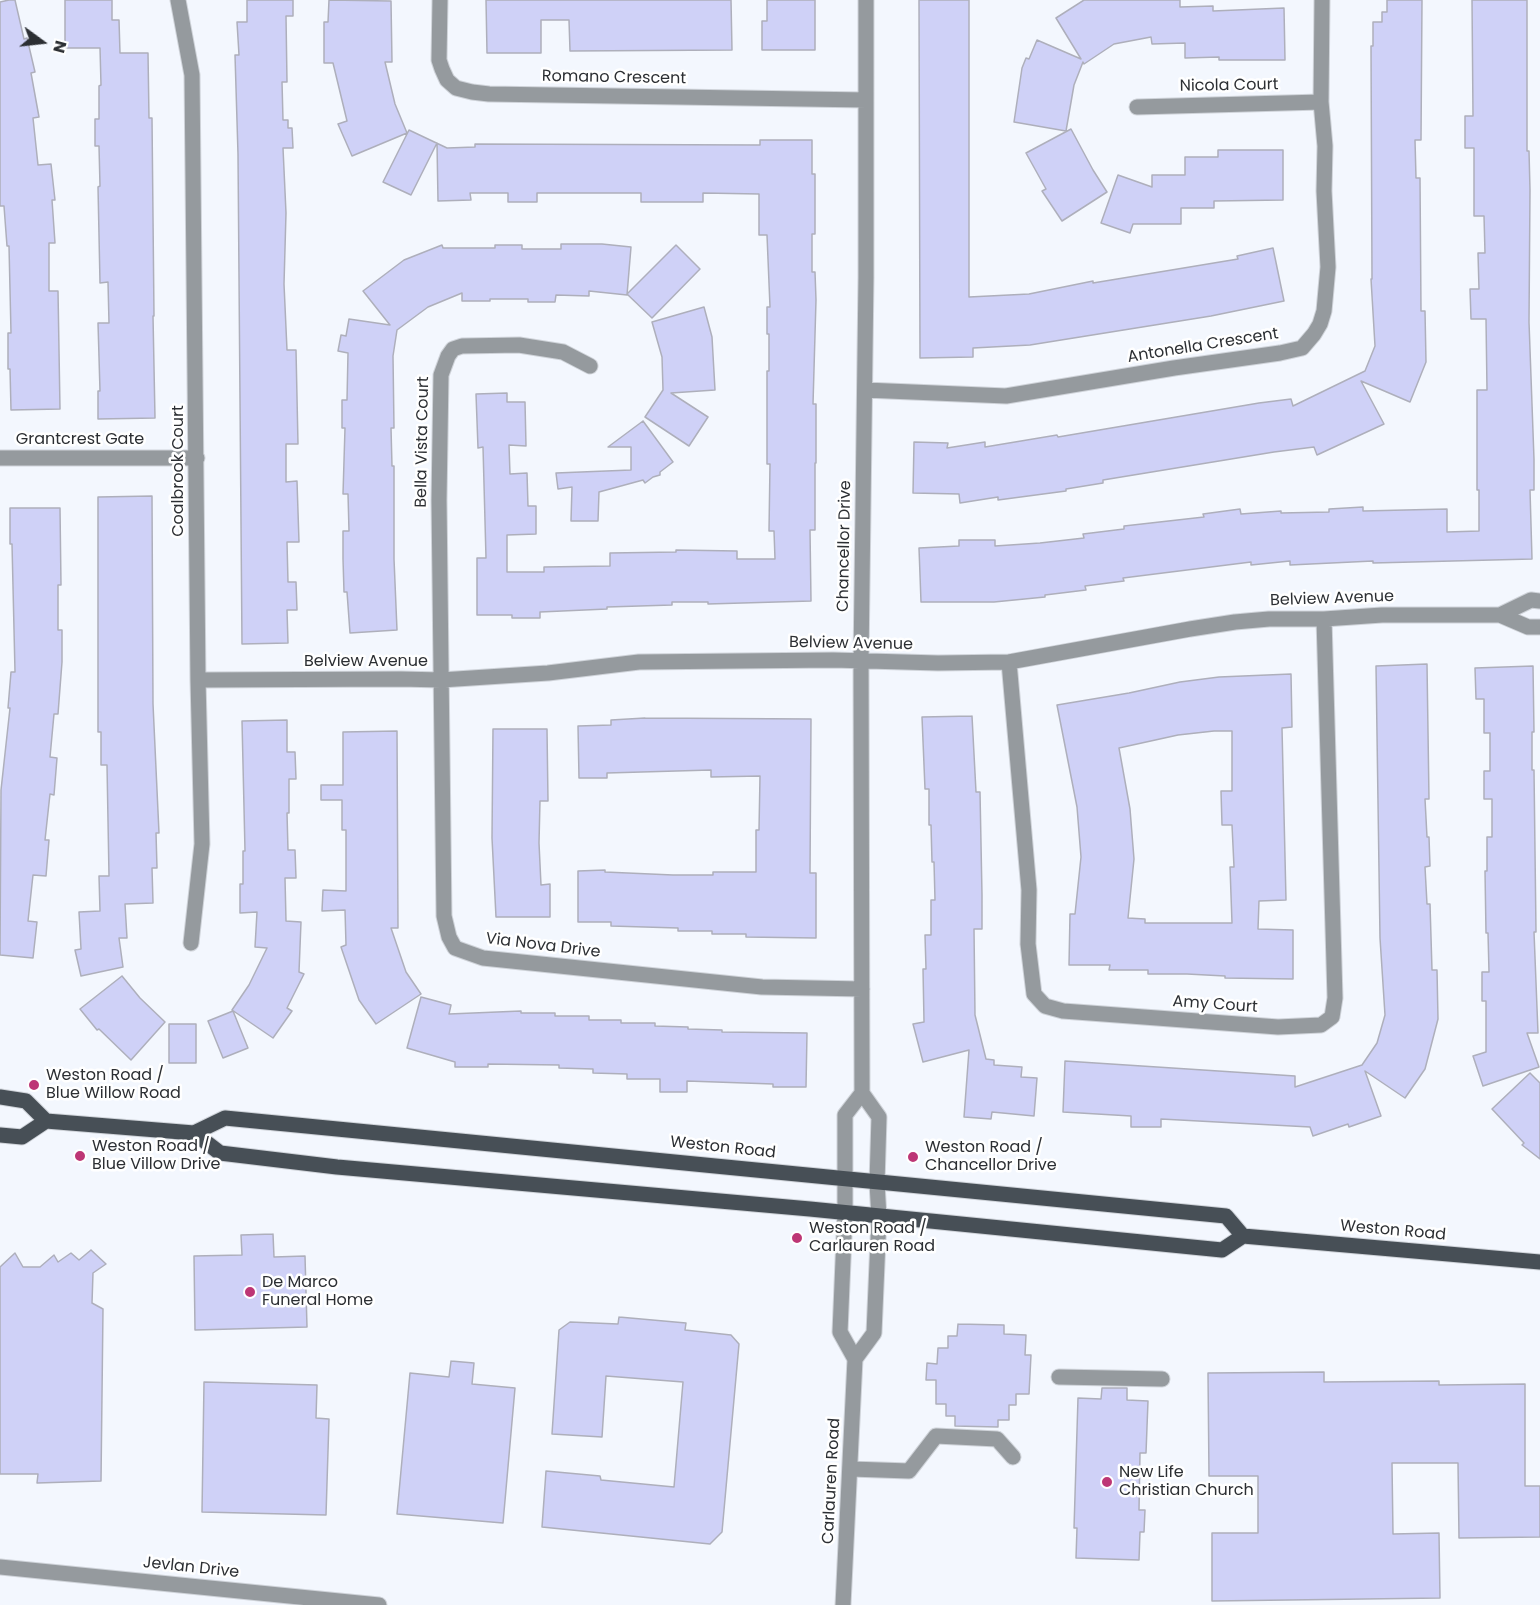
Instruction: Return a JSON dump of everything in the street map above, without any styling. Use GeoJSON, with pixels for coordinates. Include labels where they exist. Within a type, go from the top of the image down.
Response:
{"type":"FeatureCollection","features":[{"type":"Feature","properties":{"kind":"main road"},"geometry":{"type":"LineString","coordinates":[[0,1097],[26,1101],[46,1121]]}},
{"type":"Feature","properties":{"kind":"main road","name":"Weston Road"},"geometry":{"type":"LineString","coordinates":[[194,1134],[225,1118],[1226,1216],[1243,1236],[1540,1262]]}},
{"type":"Feature","properties":{"kind":"main road"},"geometry":{"type":"LineString","coordinates":[[0,1135],[22,1137],[46,1121],[194,1134],[220,1153],[337,1167],[1222,1250],[1243,1236]]}},
{"type":"Feature","properties":{"kind":"street","name":"Coalbrook Court"},"geometry":{"type":"LineString","coordinates":[[178,0],[192,75],[198,680],[202,844],[191,943]]}},
{"type":"Feature","properties":{"kind":"street","name":"Romano Crescent"},"geometry":{"type":"LineString","coordinates":[[440,0],[439,60],[442,69],[447,80],[456,88],[472,92],[866,100]]}},
{"type":"Feature","properties":{"kind":"street","name":"Chancellor Drive"},"geometry":{"type":"LineString","coordinates":[[862,1093],[861,662],[865,390],[866,0]]}},
{"type":"Feature","properties":{"kind":"street","name":"Antonella Crescent"},"geometry":{"type":"LineString","coordinates":[[865,390],[1006,396],[1302,348],[1320,324],[1328,267],[1324,192],[1325,146],[1321,102],[1322,0]]}},
{"type":"Feature","properties":{"kind":"street","name":"Nicola Court"},"geometry":{"type":"LineString","coordinates":[[1137,107],[1321,102]]}},
{"type":"Feature","properties":{"kind":"street","name":"Bella Vista Court"},"geometry":{"type":"LineString","coordinates":[[441,680],[439,500],[441,375],[448,356],[453,349],[462,346],[519,345],[563,352],[590,366]]}},
{"type":"Feature","properties":{"kind":"street","name":"Grantcrest Gate"},"geometry":{"type":"LineString","coordinates":[[0,458],[196,458]]}},
{"type":"Feature","properties":{"kind":"street","name":"Belview Avenue"},"geometry":{"type":"LineString","coordinates":[[1500,615],[1531,600],[1540,601]]}},
{"type":"Feature","properties":{"kind":"street","name":"Belview Avenue"},"geometry":{"type":"LineString","coordinates":[[198,680],[441,680],[548,673],[639,662],[833,660],[1009,663],[1234,622],[1269,619],[1324,619],[1382,615],[1500,615],[1528,627],[1540,627]]}},
{"type":"Feature","properties":{"kind":"street","name":"Amy Court"},"geometry":{"type":"LineString","coordinates":[[1009,663],[1029,879],[1028,944],[1034,994],[1045,1006],[1063,1011],[1257,1026],[1321,1025],[1332,1017],[1335,998],[1324,619]]}},
{"type":"Feature","properties":{"kind":"street","name":"Via Nova Drive"},"geometry":{"type":"LineString","coordinates":[[441,680],[444,916],[449,938],[455,948],[483,958],[727,984],[862,989]]}},
{"type":"Feature","properties":{"kind":"street"},"geometry":{"type":"LineString","coordinates":[[862,1093],[879,1117],[877,1183],[879,1217],[874,1333],[855,1359],[840,1332],[846,1213],[845,1115],[862,1093]]}},
{"type":"Feature","properties":{"kind":"street","name":"Carlauren Road"},"geometry":{"type":"LineString","coordinates":[[843,1605],[855,1359]]}},
{"type":"Feature","properties":{"kind":"street"},"geometry":{"type":"LineString","coordinates":[[1059,1377],[1162,1379]]}},
{"type":"Feature","properties":{"kind":"street"},"geometry":{"type":"LineString","coordinates":[[851,1469],[909,1471],[936,1436],[997,1439],[1013,1457]]}},
{"type":"Feature","properties":{"kind":"street","name":"Jevlan Drive"},"geometry":{"type":"LineString","coordinates":[[0,1567],[379,1605]]}},
{"type":"Feature","properties":{"kind":"building"},"geometry":{"type":"Polygon","coordinates":[[[15,0],[35,72],[31,73],[39,117],[33,118],[38,165],[51,164],[55,200],[52,200],[55,243],[49,243],[49,291],[58,291],[60,409],[11,410],[10,369],[8,369],[8,333],[11,333],[9,246],[7,246],[4,206],[0,206],[0,2],[15,0]]]}},
{"type":"Feature","properties":{"kind":"building"},"geometry":{"type":"Polygon","coordinates":[[[65,0],[112,0],[112,20],[119,20],[120,53],[148,53],[149,118],[152,118],[155,418],[98,419],[98,391],[100,391],[98,323],[109,323],[108,282],[100,283],[99,146],[95,146],[95,119],[99,119],[99,86],[101,85],[100,48],[65,48],[65,0]]]}},
{"type":"Feature","properties":{"kind":"building"},"geometry":{"type":"Polygon","coordinates":[[[247,0],[293,0],[293,16],[286,16],[287,82],[282,82],[283,120],[288,120],[288,128],[292,128],[293,148],[283,148],[286,213],[284,284],[287,350],[296,350],[298,444],[286,444],[286,482],[297,481],[299,542],[287,542],[288,582],[296,582],[297,610],[287,610],[288,643],[242,644],[238,154],[235,55],[239,55],[237,22],[247,22],[247,0]]]}},
{"type":"Feature","properties":{"kind":"building"},"geometry":{"type":"Polygon","coordinates":[[[329,0],[391,1],[392,62],[385,62],[395,104],[407,133],[352,156],[338,124],[347,121],[333,63],[324,63],[324,22],[328,22],[329,0]]]}},
{"type":"Feature","properties":{"kind":"building"},"geometry":{"type":"Polygon","coordinates":[[[486,0],[731,0],[732,50],[570,51],[569,20],[541,20],[541,53],[487,53],[486,0]]]}},
{"type":"Feature","properties":{"kind":"building"},"geometry":{"type":"Polygon","coordinates":[[[767,0],[815,0],[815,50],[762,50],[762,21],[767,21],[767,0]]]}},
{"type":"Feature","properties":{"kind":"building"},"geometry":{"type":"Polygon","coordinates":[[[919,0],[969,0],[969,297],[1029,294],[1093,281],[1093,283],[1238,259],[1237,256],[1273,248],[1284,301],[1211,316],[1030,345],[973,348],[973,357],[920,358],[919,0]]]}},
{"type":"Feature","properties":{"kind":"building"},"geometry":{"type":"Polygon","coordinates":[[[1084,0],[1180,0],[1180,7],[1213,6],[1213,11],[1284,8],[1285,60],[1185,58],[1185,43],[1152,44],[1151,37],[1114,44],[1084,64],[1083,62],[1074,85],[1066,131],[1014,122],[1022,68],[1026,58],[1029,59],[1037,40],[1081,59],[1056,18],[1084,0]]]}},
{"type":"Feature","properties":{"kind":"building"},"geometry":{"type":"Polygon","coordinates":[[[1387,0],[1422,0],[1421,140],[1415,140],[1416,178],[1420,178],[1421,311],[1425,311],[1426,362],[1410,402],[1361,381],[1384,424],[1317,455],[1314,447],[1274,452],[1103,480],[1103,483],[1066,489],[1066,491],[998,500],[998,497],[960,503],[959,494],[913,493],[914,442],[948,443],[947,448],[985,442],[985,447],[1259,403],[1291,399],[1293,406],[1365,371],[1375,346],[1371,279],[1371,46],[1373,46],[1373,22],[1382,22],[1382,12],[1387,12],[1387,0]]]}},
{"type":"Feature","properties":{"kind":"building"},"geometry":{"type":"Polygon","coordinates":[[[1472,0],[1527,0],[1527,151],[1529,151],[1530,190],[1529,322],[1534,459],[1534,490],[1530,490],[1532,559],[1373,563],[1373,561],[1290,565],[1290,561],[1251,565],[1251,562],[1123,578],[1124,581],[1085,586],[1086,590],[1045,595],[1045,597],[994,602],[921,602],[919,548],[959,546],[959,540],[995,540],[995,546],[1040,543],[1084,538],[1083,534],[1124,529],[1124,526],[1204,517],[1203,514],[1240,509],[1241,514],[1281,511],[1281,513],[1329,512],[1329,509],[1363,507],[1363,511],[1447,509],[1447,532],[1479,531],[1477,390],[1487,390],[1486,319],[1471,319],[1470,289],[1479,289],[1478,253],[1485,253],[1484,216],[1474,216],[1474,148],[1465,148],[1465,116],[1473,116],[1472,0]]]}},
{"type":"Feature","properties":{"kind":"building"},"geometry":{"type":"Polygon","coordinates":[[[1071,129],[1107,192],[1062,221],[1042,191],[1046,189],[1026,153],[1071,129]]]}},
{"type":"Feature","properties":{"kind":"building"},"geometry":{"type":"Polygon","coordinates":[[[409,130],[437,143],[411,195],[383,182],[409,130]]]}},
{"type":"Feature","properties":{"kind":"building"},"geometry":{"type":"Polygon","coordinates":[[[760,140],[812,140],[812,174],[815,174],[815,234],[812,234],[812,272],[815,272],[816,300],[813,404],[816,404],[816,463],[815,530],[810,530],[811,601],[708,604],[708,602],[672,602],[672,605],[540,612],[540,618],[477,615],[477,558],[486,558],[483,447],[478,448],[476,394],[507,393],[507,402],[525,402],[526,446],[509,445],[510,474],[527,473],[528,506],[536,506],[536,534],[507,535],[507,572],[544,572],[544,567],[610,566],[610,553],[676,552],[676,550],[737,551],[737,559],[775,559],[774,531],[769,531],[770,464],[767,464],[769,334],[767,334],[767,307],[770,307],[767,235],[759,235],[759,194],[703,193],[703,202],[641,202],[641,193],[537,193],[537,202],[508,202],[508,193],[470,193],[471,200],[438,201],[437,143],[447,148],[475,147],[475,144],[760,145],[760,140]]]}},
{"type":"Feature","properties":{"kind":"building"},"geometry":{"type":"Polygon","coordinates":[[[1218,150],[1283,150],[1283,200],[1214,201],[1214,208],[1181,208],[1181,224],[1133,224],[1130,233],[1101,223],[1118,175],[1152,187],[1152,175],[1185,175],[1185,157],[1218,157],[1218,150]]]}},
{"type":"Feature","properties":{"kind":"building"},"geometry":{"type":"Polygon","coordinates":[[[561,244],[631,247],[627,295],[589,291],[589,296],[556,295],[555,302],[528,302],[528,299],[462,301],[462,293],[428,307],[397,330],[393,356],[394,428],[391,428],[392,466],[394,466],[397,630],[350,633],[347,592],[344,592],[343,531],[349,531],[348,494],[343,494],[345,428],[342,428],[342,400],[347,400],[348,353],[338,351],[341,335],[346,336],[349,319],[390,325],[363,291],[404,260],[442,245],[443,248],[495,248],[495,245],[522,245],[522,249],[561,249],[561,244]]]}},
{"type":"Feature","properties":{"kind":"building"},"geometry":{"type":"Polygon","coordinates":[[[676,245],[700,269],[652,318],[627,294],[676,245]]]}},
{"type":"Feature","properties":{"kind":"building"},"geometry":{"type":"Polygon","coordinates":[[[704,307],[712,337],[715,390],[671,393],[708,417],[689,446],[645,417],[663,390],[662,357],[652,322],[704,307]]]}},
{"type":"Feature","properties":{"kind":"building"},"geometry":{"type":"Polygon","coordinates":[[[643,421],[673,462],[660,472],[660,475],[645,483],[643,480],[599,492],[598,521],[571,521],[572,487],[558,489],[556,473],[631,470],[631,447],[608,447],[643,421]]]}},
{"type":"Feature","properties":{"kind":"building"},"geometry":{"type":"Polygon","coordinates":[[[152,496],[153,704],[159,833],[156,833],[157,868],[152,868],[153,903],[125,904],[127,938],[119,938],[123,967],[81,976],[75,950],[81,949],[79,912],[100,911],[99,876],[109,876],[107,765],[101,765],[101,732],[98,732],[98,497],[152,496]]]}},
{"type":"Feature","properties":{"kind":"building"},"geometry":{"type":"Polygon","coordinates":[[[10,508],[60,508],[61,585],[58,585],[58,630],[62,630],[62,662],[58,714],[54,714],[50,757],[57,758],[54,795],[50,794],[45,840],[49,840],[46,876],[33,875],[28,921],[37,922],[33,958],[0,955],[1,790],[10,708],[8,708],[11,672],[15,672],[10,508]]]}},
{"type":"Feature","properties":{"kind":"building"},"geometry":{"type":"Polygon","coordinates":[[[1427,664],[1429,799],[1425,799],[1430,866],[1425,867],[1427,904],[1430,904],[1432,970],[1437,970],[1438,1019],[1425,1069],[1405,1098],[1365,1071],[1381,1116],[1313,1136],[1310,1127],[1161,1119],[1161,1127],[1131,1127],[1131,1116],[1063,1112],[1065,1061],[1295,1076],[1295,1087],[1362,1065],[1377,1043],[1385,1015],[1380,938],[1376,666],[1427,664]]]}},
{"type":"Feature","properties":{"kind":"building"},"geometry":{"type":"Polygon","coordinates":[[[1533,666],[1532,770],[1534,770],[1536,932],[1534,932],[1538,1033],[1527,1033],[1539,1067],[1483,1086],[1473,1056],[1486,1052],[1486,1001],[1482,1001],[1482,972],[1489,972],[1485,871],[1487,871],[1487,837],[1492,837],[1492,799],[1484,799],[1484,771],[1490,771],[1490,733],[1484,733],[1484,699],[1476,699],[1475,668],[1533,666]]]}},
{"type":"Feature","properties":{"kind":"building"},"geometry":{"type":"Polygon","coordinates":[[[1291,674],[1292,727],[1282,728],[1286,900],[1259,901],[1258,929],[1293,930],[1293,979],[1148,974],[1148,970],[1109,970],[1110,965],[1069,965],[1070,914],[1075,914],[1081,857],[1077,807],[1057,705],[1219,677],[1291,674]],[[1232,731],[1178,735],[1119,748],[1130,809],[1134,859],[1128,918],[1145,919],[1145,923],[1232,923],[1230,867],[1234,867],[1232,825],[1222,825],[1221,791],[1232,791],[1232,731]]]}},
{"type":"Feature","properties":{"kind":"building"},"geometry":{"type":"Polygon","coordinates":[[[972,716],[976,792],[980,792],[982,895],[982,929],[974,929],[975,1015],[986,1059],[994,1060],[994,1065],[1022,1067],[1021,1077],[1037,1078],[1034,1116],[992,1112],[991,1119],[964,1117],[969,1050],[923,1062],[913,1024],[924,1022],[925,935],[931,935],[931,900],[935,900],[934,862],[932,862],[931,825],[929,825],[929,789],[925,789],[922,717],[972,716]]]}},
{"type":"Feature","properties":{"kind":"building"},"geometry":{"type":"Polygon","coordinates":[[[645,718],[811,719],[810,873],[816,873],[816,938],[746,937],[746,934],[712,934],[712,931],[678,931],[678,928],[611,926],[611,922],[578,922],[578,871],[605,870],[605,872],[673,875],[756,872],[760,776],[711,777],[711,770],[607,773],[607,778],[579,778],[578,726],[611,725],[611,720],[645,718]]]}},
{"type":"Feature","properties":{"kind":"building"},"geometry":{"type":"Polygon","coordinates":[[[287,720],[287,752],[295,752],[296,779],[289,779],[288,850],[295,850],[296,878],[285,878],[286,921],[301,922],[299,972],[304,974],[287,1008],[292,1011],[273,1038],[232,1010],[249,985],[267,948],[255,947],[257,912],[240,913],[240,884],[243,884],[243,851],[245,851],[242,721],[287,720]]]}},
{"type":"Feature","properties":{"kind":"building"},"geometry":{"type":"Polygon","coordinates":[[[493,729],[547,729],[548,801],[540,801],[539,843],[541,885],[550,884],[550,917],[496,917],[492,838],[493,729]]]}},
{"type":"Feature","properties":{"kind":"building"},"geometry":{"type":"Polygon","coordinates":[[[397,731],[398,928],[391,928],[406,972],[421,994],[376,1024],[359,1000],[341,947],[346,945],[345,910],[322,911],[323,890],[346,891],[346,830],[342,830],[342,800],[321,800],[321,785],[343,785],[343,732],[397,731]]]}},
{"type":"Feature","properties":{"kind":"building"},"geometry":{"type":"Polygon","coordinates":[[[122,976],[140,998],[165,1022],[131,1060],[99,1029],[97,1030],[80,1009],[122,976]]]}},
{"type":"Feature","properties":{"kind":"building"},"geometry":{"type":"Polygon","coordinates":[[[421,997],[451,1005],[449,1014],[521,1011],[521,1013],[555,1013],[555,1016],[589,1016],[589,1020],[655,1023],[655,1026],[722,1030],[722,1032],[807,1033],[806,1087],[687,1081],[687,1092],[660,1092],[660,1079],[627,1079],[627,1074],[593,1073],[593,1069],[559,1068],[559,1065],[488,1064],[488,1067],[455,1067],[455,1062],[407,1048],[421,997]]]}},
{"type":"Feature","properties":{"kind":"building"},"geometry":{"type":"Polygon","coordinates":[[[233,1011],[248,1048],[223,1058],[208,1021],[233,1011]]]}},
{"type":"Feature","properties":{"kind":"building"},"geometry":{"type":"Polygon","coordinates":[[[169,1024],[196,1024],[196,1063],[169,1063],[169,1024]]]}},
{"type":"Feature","properties":{"kind":"building"},"geometry":{"type":"Polygon","coordinates":[[[1530,1073],[1540,1083],[1540,1159],[1522,1145],[1524,1143],[1492,1109],[1530,1073]]]}},
{"type":"Feature","properties":{"kind":"building","name":"De Marco Funeral Home"},"geometry":{"type":"Polygon","coordinates":[[[273,1234],[274,1257],[305,1256],[307,1327],[195,1330],[194,1256],[242,1255],[241,1235],[273,1234]]]}},
{"type":"Feature","properties":{"kind":"building"},"geometry":{"type":"Polygon","coordinates":[[[91,1250],[106,1264],[93,1273],[92,1303],[103,1309],[101,1481],[37,1483],[38,1474],[0,1474],[0,1267],[15,1253],[23,1267],[40,1267],[54,1255],[58,1262],[71,1253],[79,1260],[91,1250]]]}},
{"type":"Feature","properties":{"kind":"building"},"geometry":{"type":"Polygon","coordinates":[[[619,1317],[686,1323],[685,1330],[731,1335],[739,1344],[722,1532],[710,1544],[542,1527],[546,1471],[600,1476],[601,1480],[674,1487],[683,1382],[606,1376],[602,1437],[552,1434],[559,1330],[570,1322],[618,1324],[619,1317]]]}},
{"type":"Feature","properties":{"kind":"building"},"geometry":{"type":"Polygon","coordinates":[[[958,1324],[1004,1325],[1004,1334],[1026,1335],[1025,1355],[1031,1355],[1029,1394],[1016,1394],[1016,1405],[1009,1405],[1009,1420],[998,1420],[998,1427],[955,1426],[955,1416],[946,1416],[946,1404],[936,1404],[936,1380],[926,1380],[927,1363],[937,1364],[938,1348],[948,1348],[948,1336],[957,1336],[958,1324]]]}},
{"type":"Feature","properties":{"kind":"building"},"geometry":{"type":"Polygon","coordinates":[[[451,1361],[474,1363],[472,1384],[515,1388],[503,1523],[397,1514],[410,1373],[449,1377],[451,1361]]]}},
{"type":"Feature","properties":{"kind":"building"},"geometry":{"type":"Polygon","coordinates":[[[1324,1372],[1324,1382],[1439,1381],[1439,1385],[1525,1384],[1525,1486],[1540,1486],[1540,1537],[1459,1538],[1458,1463],[1392,1463],[1393,1534],[1439,1533],[1440,1598],[1212,1601],[1212,1533],[1258,1533],[1258,1476],[1209,1476],[1208,1373],[1324,1372]]]}},
{"type":"Feature","properties":{"kind":"building"},"geometry":{"type":"Polygon","coordinates":[[[204,1382],[317,1385],[316,1418],[329,1419],[326,1515],[202,1512],[204,1382]]]}},
{"type":"Feature","properties":{"kind":"building","name":"New Life Christian Church"},"geometry":{"type":"Polygon","coordinates":[[[1102,1388],[1127,1388],[1127,1400],[1148,1401],[1146,1453],[1140,1453],[1139,1510],[1145,1510],[1144,1532],[1140,1532],[1139,1560],[1076,1558],[1077,1528],[1074,1528],[1078,1398],[1101,1399],[1102,1388]]]}},
{"type":"Feature","properties":{"kind":"place","name":"Weston Road / Blue Willow Road"},"geometry":{"type":"Point","coordinates":[34,1085]}},
{"type":"Feature","properties":{"kind":"place","name":"Weston Road / Blue Villow Drive"},"geometry":{"type":"Point","coordinates":[80,1156]}},
{"type":"Feature","properties":{"kind":"place","name":"Weston Road / Chancellor Drive"},"geometry":{"type":"Point","coordinates":[913,1157]}},
{"type":"Feature","properties":{"kind":"place","name":"Weston Road / Carlauren Road"},"geometry":{"type":"Point","coordinates":[797,1238]}},
{"type":"Feature","properties":{"kind":"place","name":"De Marco Funeral Home"},"geometry":{"type":"Point","coordinates":[250,1292]}},
{"type":"Feature","properties":{"kind":"place","name":"New Life Christian Church"},"geometry":{"type":"Point","coordinates":[1107,1482]}}]}
